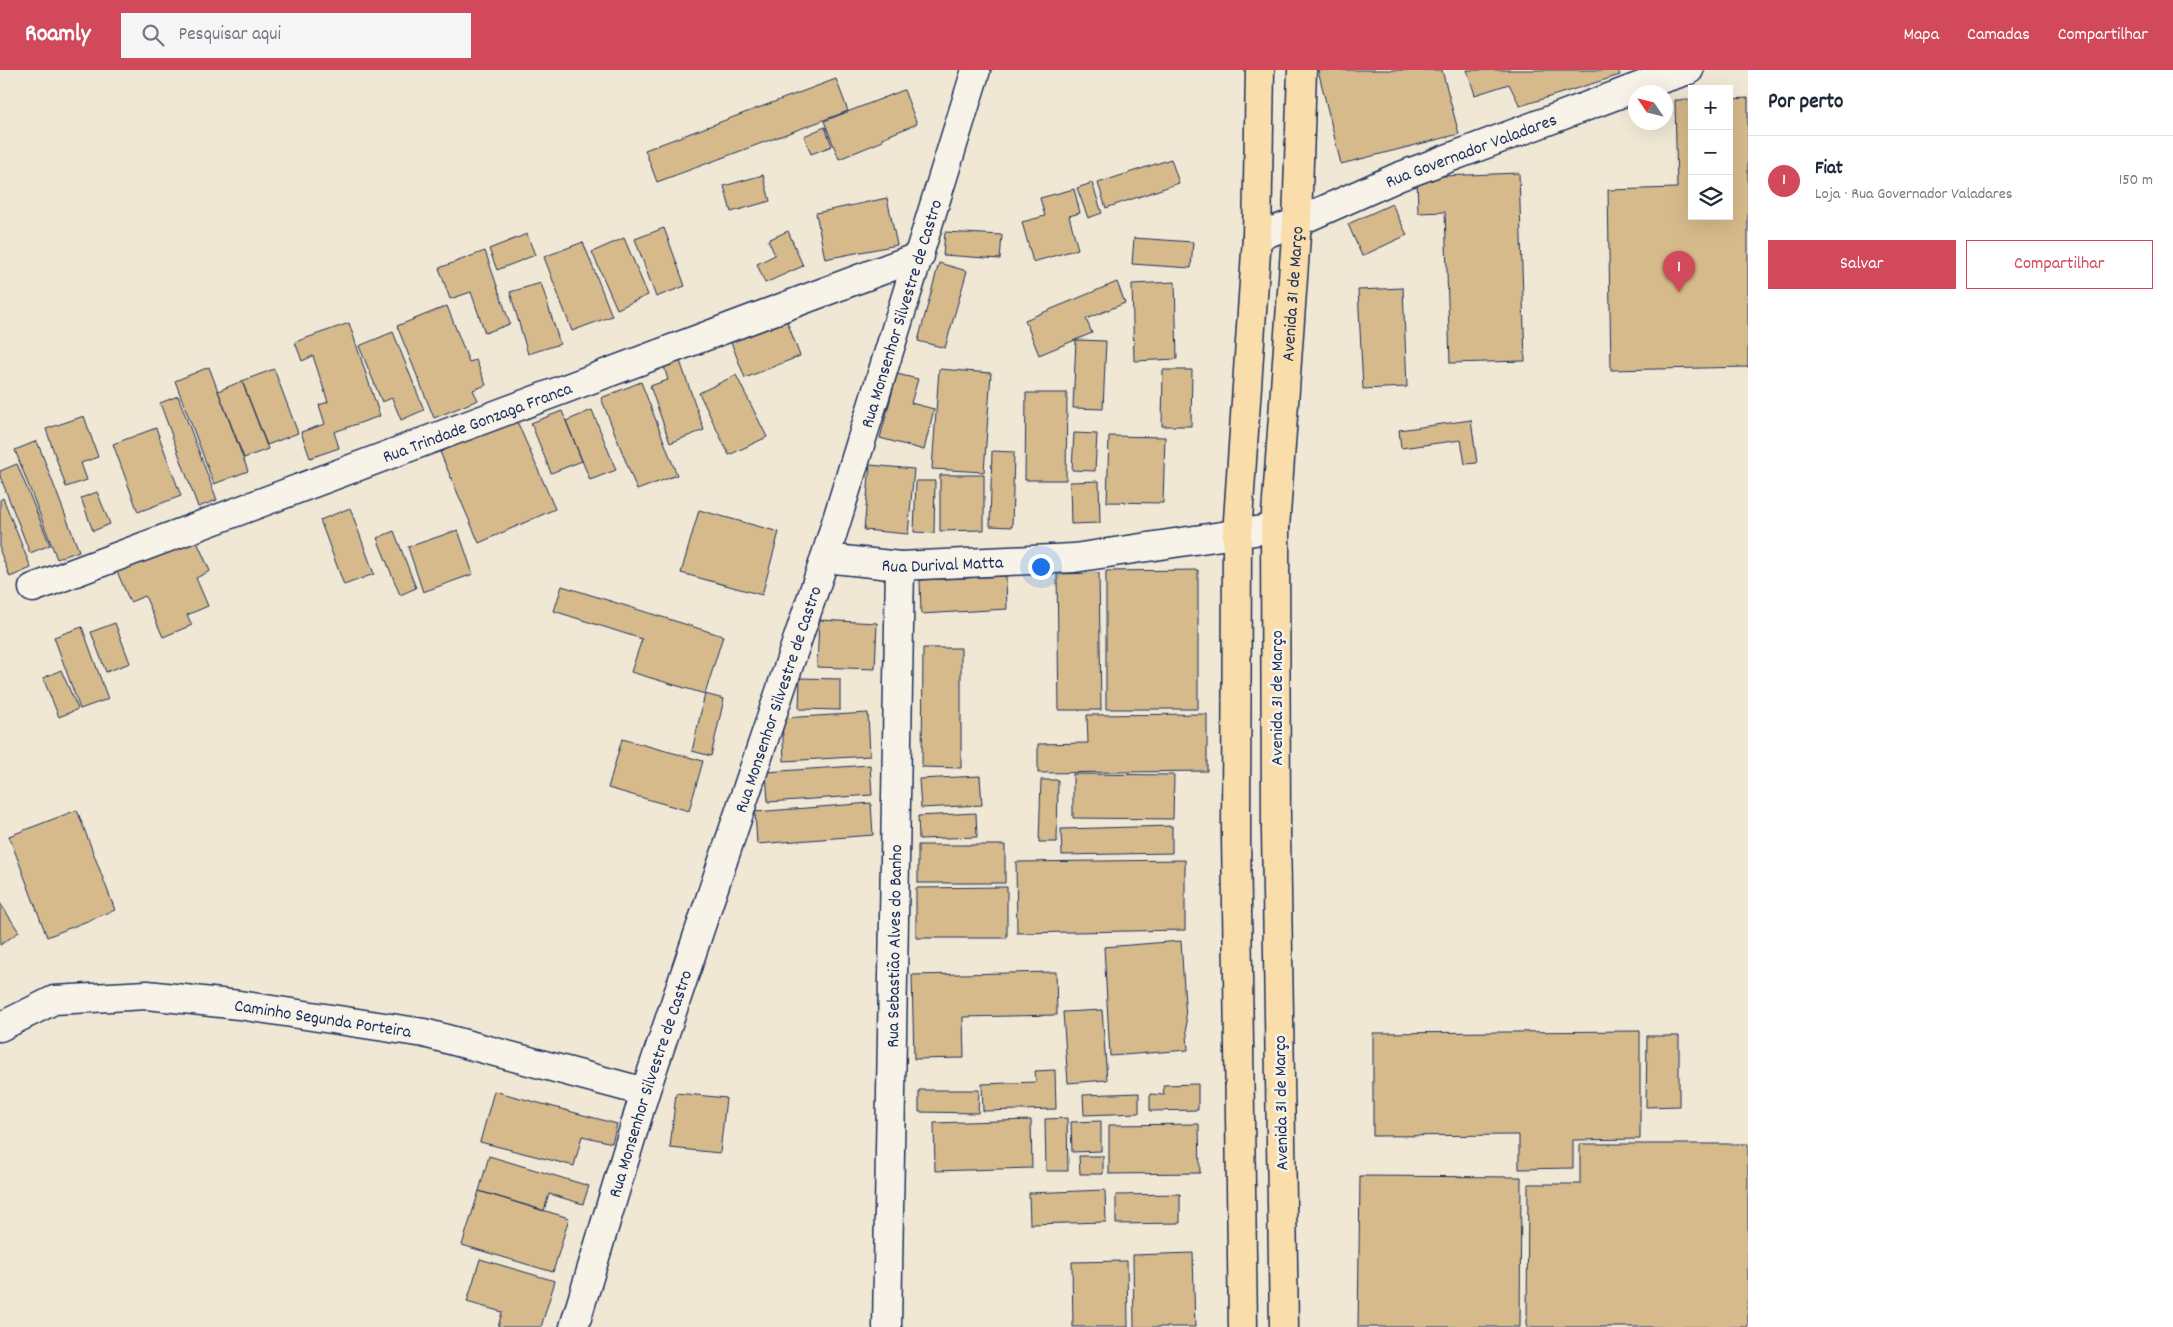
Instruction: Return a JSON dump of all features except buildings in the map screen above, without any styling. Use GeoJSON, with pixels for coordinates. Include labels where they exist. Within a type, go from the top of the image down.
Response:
{"type":"FeatureCollection","features":[{"type":"Feature","properties":{"kind":"main road"},"geometry":{"type":"LineString","coordinates":[[1243,1327],[1236,836],[1236,535],[1257,237],[1260,70]]}},
{"type":"Feature","properties":{"kind":"main road","name":"Avenida 31 de Março"},"geometry":{"type":"LineString","coordinates":[[1284,1327],[1276,830],[1275,528],[1297,222],[1302,70]]}},
{"type":"Feature","properties":{"kind":"street","name":"Rua Monsenhor Silvestre de Castro"},"geometry":{"type":"LineString","coordinates":[[574,1327],[645,1092],[825,558],[976,70]]}},
{"type":"Feature","properties":{"kind":"street","name":"Rua Governador Valadares"},"geometry":{"type":"LineString","coordinates":[[1257,237],[1297,222],[1398,177],[1646,77],[1689,70]]}},
{"type":"Feature","properties":{"kind":"street","name":"Rua Trindade Gonzaga Franca"},"geometry":{"type":"LineString","coordinates":[[33,588],[920,256]]}},
{"type":"Feature","properties":{"kind":"street","name":"Rua Durival Matta"},"geometry":{"type":"LineString","coordinates":[[825,558],[900,566],[1074,558],[1275,528]]}},
{"type":"Feature","properties":{"kind":"street","name":"Rua Sebastião Alves do Banho"},"geometry":{"type":"LineString","coordinates":[[887,1327],[900,566]]}},
{"type":"Feature","properties":{"kind":"street","name":"Caminho Segunda Porteira"},"geometry":{"type":"LineString","coordinates":[[0,1027],[54,1000],[147,995],[248,1006],[424,1033],[645,1092]]}},
{"type":"Feature","properties":{"kind":"place","name":"Fiat"},"geometry":{"type":"Point","coordinates":[1679,292]}}]}
